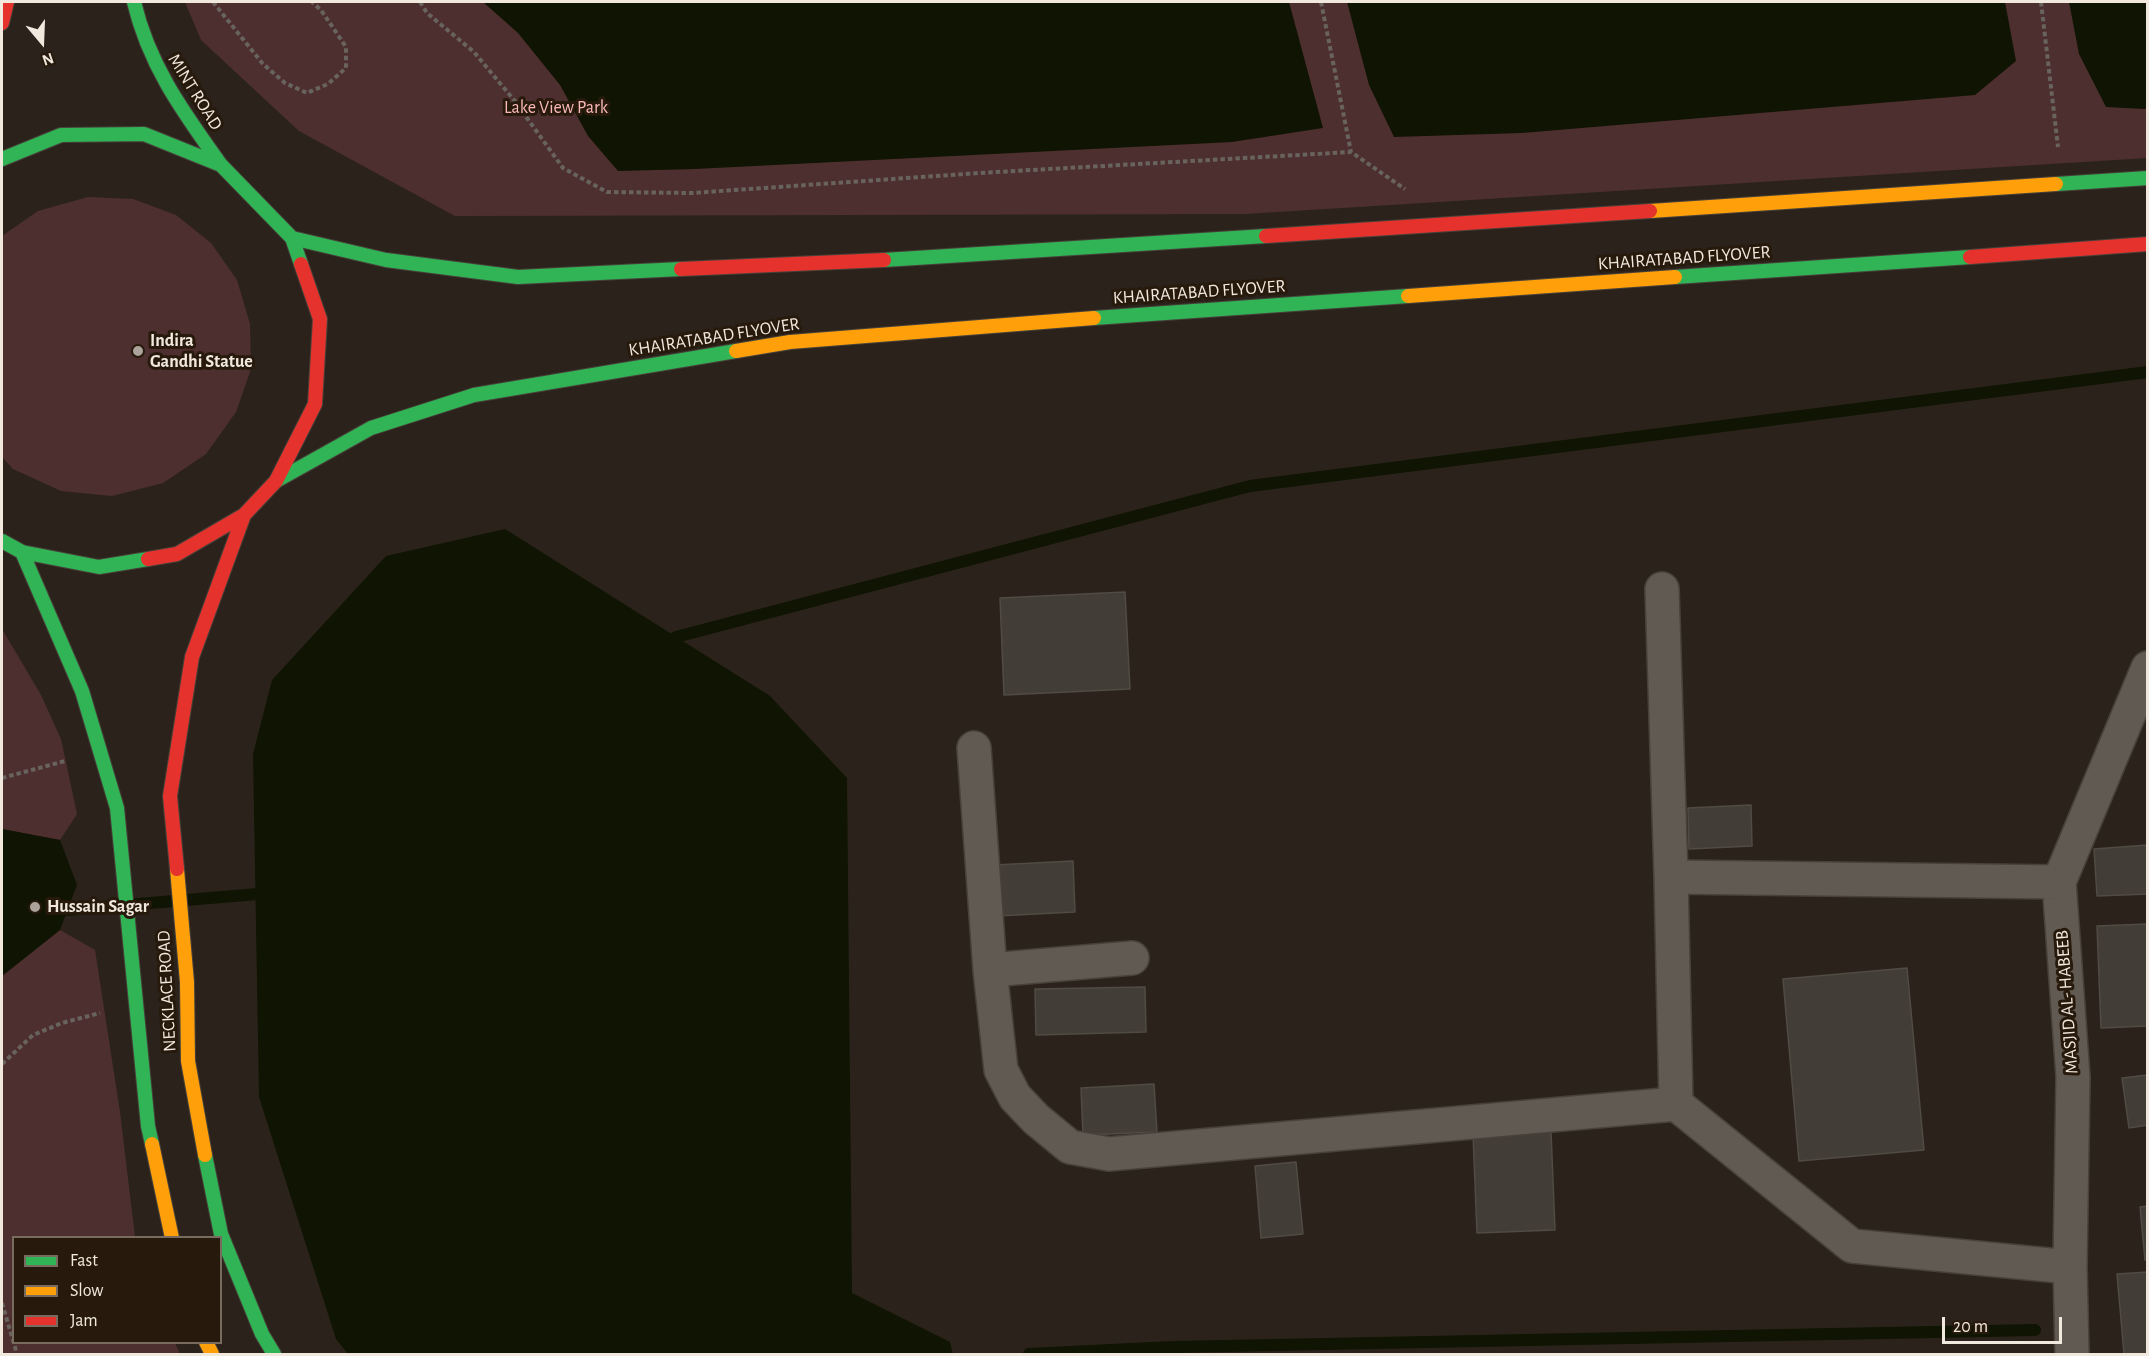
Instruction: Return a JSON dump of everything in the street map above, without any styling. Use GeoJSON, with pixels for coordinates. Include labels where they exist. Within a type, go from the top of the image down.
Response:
{"type":"FeatureCollection","features":[{"type":"Feature","properties":{"kind":"main road"},"geometry":{"type":"LineString","coordinates":[[2,23],[7,2]]}},
{"type":"Feature","properties":{"kind":"main road","name":"MINT ROAD"},"geometry":{"type":"LineString","coordinates":[[134,2],[152,56],[172,96],[221,165],[292,238]]}},
{"type":"Feature","properties":{"kind":"main road"},"geometry":{"type":"LineString","coordinates":[[2,159],[61,135],[144,134],[221,165]]}},
{"type":"Feature","properties":{"kind":"main road"},"geometry":{"type":"LineString","coordinates":[[292,238],[386,260],[518,277],[946,257],[2148,178]]}},
{"type":"Feature","properties":{"kind":"main road"},"geometry":{"type":"LineString","coordinates":[[2,541],[22,552],[99,567],[177,554],[244,515],[276,481],[315,404],[320,319],[292,238]]}},
{"type":"Feature","properties":{"kind":"main road","name":"KHAIRATABAD FLYOVER"},"geometry":{"type":"LineString","coordinates":[[276,481],[371,428],[474,395],[790,342],[966,327],[2148,244]]}},
{"type":"Feature","properties":{"kind":"main road","name":"NECKLACE ROAD"},"geometry":{"type":"LineString","coordinates":[[222,1236],[200,1133],[188,1061],[187,982],[170,796],[192,657],[244,515]]}},
{"type":"Feature","properties":{"kind":"main road","name":"NECKLACE ROAD"},"geometry":{"type":"LineString","coordinates":[[22,552],[82,691],[117,808],[148,1126],[172,1236]]}},
{"type":"Feature","properties":{"kind":"main road","name":"NECKLACE ROAD"},"geometry":{"type":"LineString","coordinates":[[222,1236],[262,1334],[274,1354]]}},
{"type":"Feature","properties":{"kind":"street"},"geometry":{"type":"LineString","coordinates":[[1662,589],[1676,1104]]}},
{"type":"Feature","properties":{"kind":"street","name":"MASJID AL- HABEEB"},"geometry":{"type":"LineString","coordinates":[[2072,1354],[2070,1268],[2073,1077],[2059,882],[2148,668]]}},
{"type":"Feature","properties":{"kind":"street"},"geometry":{"type":"LineString","coordinates":[[974,748],[990,970],[1001,1070],[1015,1097],[1036,1119],[1070,1148],[1109,1154],[1676,1104],[1852,1245],[2070,1268]]}},
{"type":"Feature","properties":{"kind":"street"},"geometry":{"type":"LineString","coordinates":[[1671,877],[2059,882]]}},
{"type":"Feature","properties":{"kind":"street"},"geometry":{"type":"LineString","coordinates":[[990,970],[1132,958]]}},
{"type":"Feature","properties":{"kind":"path"},"geometry":{"type":"LineString","coordinates":[[213,2],[263,64],[285,83],[308,93],[328,84],[346,68],[346,46],[321,10],[312,2]]}},
{"type":"Feature","properties":{"kind":"path"},"geometry":{"type":"LineString","coordinates":[[420,2],[427,13],[474,52],[514,100],[563,168],[607,192],[692,193],[1351,152],[1321,2]]}},
{"type":"Feature","properties":{"kind":"path"},"geometry":{"type":"LineString","coordinates":[[2041,2],[2058,148]]}},
{"type":"Feature","properties":{"kind":"path"},"geometry":{"type":"LineString","coordinates":[[2,777],[100,752]]}},
{"type":"Feature","properties":{"kind":"path"},"geometry":{"type":"LineString","coordinates":[[2,1064],[33,1035],[83,1017],[136,1004]]}},
{"type":"Feature","properties":{"kind":"path"},"geometry":{"type":"LineString","coordinates":[[2,1303],[12,1337]]}},
{"type":"Feature","properties":{"kind":"green space","name":"Lake View Park"},"geometry":{"type":"Polygon","coordinates":[[[185,2],[2147,2],[2147,158],[1245,214],[455,216],[299,131],[201,40],[185,2]]]}},
{"type":"Feature","properties":{"kind":"green space"},"geometry":{"type":"Polygon","coordinates":[[[88,197],[133,199],[176,215],[211,243],[237,280],[250,324],[251,369],[236,412],[206,454],[163,483],[112,496],[61,491],[13,469],[2,457],[2,236],[38,211],[88,197]]]}},
{"type":"Feature","properties":{"kind":"green space"},"geometry":{"type":"Polygon","coordinates":[[[2,629],[41,695],[61,739],[77,814],[60,840],[2,829],[2,629]]]}},
{"type":"Feature","properties":{"kind":"green space"},"geometry":{"type":"Polygon","coordinates":[[[60,930],[95,950],[120,1112],[135,1236],[12,1236],[12,1344],[175,1344],[180,1354],[2,1354],[2,976],[60,930]]]}},
{"type":"Feature","properties":{"kind":"shaded area"},"geometry":{"type":"Polygon","coordinates":[[[483,2],[1289,2],[1323,128],[1232,142],[618,171],[588,136],[560,85],[518,33],[483,2]]]}},
{"type":"Feature","properties":{"kind":"shaded area"},"geometry":{"type":"Polygon","coordinates":[[[1347,2],[2005,2],[2016,61],[1975,95],[1522,133],[1394,137],[1369,85],[1347,2]]]}},
{"type":"Feature","properties":{"kind":"shaded area"},"geometry":{"type":"Polygon","coordinates":[[[2069,2],[2147,2],[2148,107],[2145,109],[2106,107],[2079,54],[2069,2]]]}},
{"type":"Feature","properties":{"kind":"shaded area"},"geometry":{"type":"Polygon","coordinates":[[[505,529],[770,696],[847,778],[852,1293],[950,1342],[953,1354],[348,1354],[336,1339],[259,1097],[253,754],[272,680],[386,556],[505,529]]]}},
{"type":"Feature","properties":{"kind":"shaded area","name":"Hussain Sagar"},"geometry":{"type":"Polygon","coordinates":[[[2,829],[60,840],[77,885],[60,930],[2,976],[2,829]]]}},
{"type":"Feature","properties":{"kind":"building"},"geometry":{"type":"Polygon","coordinates":[[[1125,592],[1130,689],[1004,695],[1000,598],[1125,592]]]}},
{"type":"Feature","properties":{"kind":"building"},"geometry":{"type":"Polygon","coordinates":[[[1751,805],[1752,846],[1689,849],[1688,808],[1751,805]]]}},
{"type":"Feature","properties":{"kind":"building"},"geometry":{"type":"Polygon","coordinates":[[[2148,845],[2148,894],[2097,896],[2094,849],[2148,845]]]}},
{"type":"Feature","properties":{"kind":"building"},"geometry":{"type":"Polygon","coordinates":[[[1073,861],[1075,912],[996,916],[994,865],[1073,861]]]}},
{"type":"Feature","properties":{"kind":"building"},"geometry":{"type":"Polygon","coordinates":[[[2148,924],[2148,1026],[2101,1028],[2097,926],[2148,924]]]}},
{"type":"Feature","properties":{"kind":"building"},"geometry":{"type":"Polygon","coordinates":[[[1907,968],[1924,1150],[1799,1161],[1783,979],[1907,968]]]}},
{"type":"Feature","properties":{"kind":"building"},"geometry":{"type":"Polygon","coordinates":[[[1145,987],[1146,1032],[1036,1035],[1035,989],[1145,987]]]}},
{"type":"Feature","properties":{"kind":"building"},"geometry":{"type":"Polygon","coordinates":[[[2148,1075],[2148,1125],[2129,1128],[2122,1078],[2148,1075]]]}},
{"type":"Feature","properties":{"kind":"building"},"geometry":{"type":"Polygon","coordinates":[[[1154,1084],[1157,1132],[1083,1135],[1081,1088],[1154,1084]]]}},
{"type":"Feature","properties":{"kind":"building"},"geometry":{"type":"Polygon","coordinates":[[[1551,1131],[1555,1230],[1477,1233],[1473,1134],[1551,1131]]]}},
{"type":"Feature","properties":{"kind":"building"},"geometry":{"type":"Polygon","coordinates":[[[1296,1162],[1303,1234],[1261,1238],[1255,1166],[1296,1162]]]}},
{"type":"Feature","properties":{"kind":"building"},"geometry":{"type":"Polygon","coordinates":[[[2148,1206],[2148,1260],[2145,1260],[2140,1207],[2148,1206]]]}},
{"type":"Feature","properties":{"kind":"building"},"geometry":{"type":"Polygon","coordinates":[[[2148,1272],[2148,1354],[2124,1354],[2117,1274],[2148,1272]]]}},
{"type":"Feature","properties":{"kind":"waterway"},"geometry":{"type":"LineString","coordinates":[[663,645],[676,637],[1250,486],[2148,372]]}},
{"type":"Feature","properties":{"kind":"waterway"},"geometry":{"type":"LineString","coordinates":[[54,911],[270,893]]}},
{"type":"Feature","properties":{"kind":"waterway"},"geometry":{"type":"LineString","coordinates":[[1029,1354],[1173,1347],[2035,1330]]}},
{"type":"Feature","properties":{"kind":"traffic: fast"},"geometry":{"type":"LineString","coordinates":[[134,2],[158,68],[181,107],[221,165]]}},
{"type":"Feature","properties":{"kind":"traffic: fast"},"geometry":{"type":"LineString","coordinates":[[2,159],[61,135],[144,134],[221,165],[292,238],[301,264]]}},
{"type":"Feature","properties":{"kind":"traffic: fast"},"geometry":{"type":"LineString","coordinates":[[2056,184],[2148,178]]}},
{"type":"Feature","properties":{"kind":"traffic: fast"},"geometry":{"type":"LineString","coordinates":[[884,260],[1266,236]]}},
{"type":"Feature","properties":{"kind":"traffic: fast"},"geometry":{"type":"LineString","coordinates":[[292,238],[386,260],[518,277],[681,269]]}},
{"type":"Feature","properties":{"kind":"traffic: fast"},"geometry":{"type":"LineString","coordinates":[[1675,277],[1970,257]]}},
{"type":"Feature","properties":{"kind":"traffic: fast"},"geometry":{"type":"LineString","coordinates":[[1094,318],[1408,296]]}},
{"type":"Feature","properties":{"kind":"traffic: fast"},"geometry":{"type":"LineString","coordinates":[[276,481],[371,428],[474,395],[736,351]]}},
{"type":"Feature","properties":{"kind":"traffic: fast"},"geometry":{"type":"LineString","coordinates":[[2,541],[22,552],[99,567],[148,559]]}},
{"type":"Feature","properties":{"kind":"traffic: fast"},"geometry":{"type":"LineString","coordinates":[[22,552],[82,691],[117,808],[148,1126],[152,1144]]}},
{"type":"Feature","properties":{"kind":"traffic: fast"},"geometry":{"type":"LineString","coordinates":[[205,1155],[222,1236]]}},
{"type":"Feature","properties":{"kind":"traffic: fast"},"geometry":{"type":"LineString","coordinates":[[222,1236],[262,1334],[274,1354]]}},
{"type":"Feature","properties":{"kind":"traffic: slow"},"geometry":{"type":"LineString","coordinates":[[1650,211],[2056,184]]}},
{"type":"Feature","properties":{"kind":"traffic: slow"},"geometry":{"type":"LineString","coordinates":[[1408,296],[1675,277]]}},
{"type":"Feature","properties":{"kind":"traffic: slow"},"geometry":{"type":"LineString","coordinates":[[736,351],[790,342],[1094,318]]}},
{"type":"Feature","properties":{"kind":"traffic: slow"},"geometry":{"type":"LineString","coordinates":[[177,869],[187,982],[188,1061],[205,1155]]}},
{"type":"Feature","properties":{"kind":"traffic: slow"},"geometry":{"type":"LineString","coordinates":[[152,1144],[172,1236]]}},
{"type":"Feature","properties":{"kind":"traffic: slow"},"geometry":{"type":"LineString","coordinates":[[207,1344],[212,1354]]}},
{"type":"Feature","properties":{"kind":"traffic: jam"},"geometry":{"type":"LineString","coordinates":[[2,23],[7,2]]}},
{"type":"Feature","properties":{"kind":"traffic: jam"},"geometry":{"type":"LineString","coordinates":[[1266,236],[1650,211]]}},
{"type":"Feature","properties":{"kind":"traffic: jam"},"geometry":{"type":"LineString","coordinates":[[1970,257],[2148,244]]}},
{"type":"Feature","properties":{"kind":"traffic: jam"},"geometry":{"type":"LineString","coordinates":[[681,269],[884,260]]}},
{"type":"Feature","properties":{"kind":"traffic: jam"},"geometry":{"type":"LineString","coordinates":[[148,559],[177,554],[244,515],[276,481],[315,404],[320,319],[301,264]]}},
{"type":"Feature","properties":{"kind":"traffic: jam"},"geometry":{"type":"LineString","coordinates":[[177,869],[170,796],[192,657],[244,515]]}},
{"type":"Feature","properties":{"kind":"place","name":"Indira Gandhi Statue"},"geometry":{"type":"Point","coordinates":[138,351]}},
{"type":"Feature","properties":{"kind":"place","name":"Hussain Sagar"},"geometry":{"type":"Point","coordinates":[35,907]}}]}
